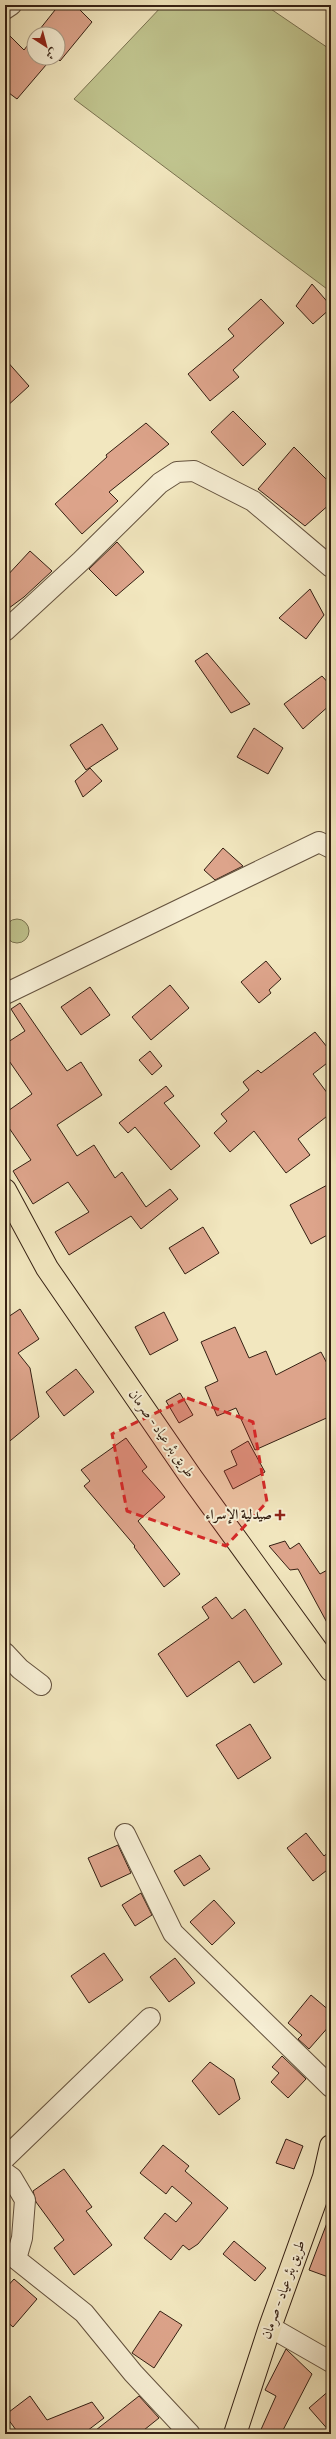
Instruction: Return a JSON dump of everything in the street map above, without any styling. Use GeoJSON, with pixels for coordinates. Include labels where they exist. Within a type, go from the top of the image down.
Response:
{"type":"FeatureCollection","features":[{"type":"Feature","properties":{"kind":"highway","name":"طريق بئر عياد - صرمان"},"geometry":{"type":"LineString","coordinates":[[5,1190],[47,1268],[190,1477],[331,1670]]}},
{"type":"Feature","properties":{"kind":"highway","name":"طريق بئر عياد - صرمان"},"geometry":{"type":"LineString","coordinates":[[235,2434],[270,2327],[324,2177],[331,2146]]}},
{"type":"Feature","properties":{"kind":"street"},"geometry":{"type":"LineString","coordinates":[[5,9],[11,5]]}},
{"type":"Feature","properties":{"kind":"street"},"geometry":{"type":"LineString","coordinates":[[5,631],[80,561],[160,482],[177,472],[194,471],[253,501],[331,567]]}},
{"type":"Feature","properties":{"kind":"street"},"geometry":{"type":"LineString","coordinates":[[5,994],[319,842],[331,848]]}},
{"type":"Feature","properties":{"kind":"street"},"geometry":{"type":"LineString","coordinates":[[5,1653],[20,1669],[41,1684]]}},
{"type":"Feature","properties":{"kind":"street"},"geometry":{"type":"LineString","coordinates":[[125,1834],[173,1934],[331,2087]]}},
{"type":"Feature","properties":{"kind":"street"},"geometry":{"type":"LineString","coordinates":[[5,2158],[150,2018]]}},
{"type":"Feature","properties":{"kind":"street"},"geometry":{"type":"LineString","coordinates":[[5,2173],[12,2178],[25,2200],[22,2238],[16,2259],[84,2313],[133,2373],[190,2434]]}},
{"type":"Feature","properties":{"kind":"street"},"geometry":{"type":"LineString","coordinates":[[270,2327],[331,2362]]}},
{"type":"Feature","properties":{"kind":"highlighted area"},"geometry":{"type":"Polygon","coordinates":[[[187,1398],[253,1422],[267,1502],[226,1546],[127,1511],[112,1434],[187,1398]]]}},
{"type":"Feature","properties":{"kind":"green space"},"geometry":{"type":"Polygon","coordinates":[[[163,5],[265,5],[331,50],[331,292],[74,99],[163,5]]]}},
{"type":"Feature","properties":{"kind":"green space"},"geometry":{"type":"Polygon","coordinates":[[[17,919],[22,920],[28,926],[28,936],[22,942],[17,943],[12,942],[6,936],[5,931],[6,926],[12,920],[17,919]]]}},
{"type":"Feature","properties":{"kind":"building"},"geometry":{"type":"Polygon","coordinates":[[[59,5],[75,5],[92,22],[66,54],[66,26],[42,26],[59,5]]]}},
{"type":"Feature","properties":{"kind":"building"},"geometry":{"type":"Polygon","coordinates":[[[5,31],[24,50],[26,47],[26,66],[45,66],[17,99],[5,90],[5,31]]]}},
{"type":"Feature","properties":{"kind":"building"},"geometry":{"type":"Polygon","coordinates":[[[312,284],[331,306],[331,308],[313,324],[296,306],[312,284]]]}},
{"type":"Feature","properties":{"kind":"building"},"geometry":{"type":"Polygon","coordinates":[[[261,299],[284,323],[233,370],[239,377],[210,401],[188,374],[234,336],[228,329],[261,299]]]}},
{"type":"Feature","properties":{"kind":"building"},"geometry":{"type":"Polygon","coordinates":[[[5,359],[29,386],[5,408],[5,359]]]}},
{"type":"Feature","properties":{"kind":"building"},"geometry":{"type":"Polygon","coordinates":[[[233,411],[266,444],[243,466],[211,432],[233,411]]]}},
{"type":"Feature","properties":{"kind":"building"},"geometry":{"type":"Polygon","coordinates":[[[146,423],[169,444],[109,492],[118,501],[82,534],[55,504],[107,457],[106,455],[146,423]]]}},
{"type":"Feature","properties":{"kind":"building"},"geometry":{"type":"Polygon","coordinates":[[[294,447],[331,484],[331,503],[305,526],[258,489],[294,447]]]}},
{"type":"Feature","properties":{"kind":"building"},"geometry":{"type":"Polygon","coordinates":[[[117,542],[144,572],[116,596],[89,569],[117,542]]]}},
{"type":"Feature","properties":{"kind":"building"},"geometry":{"type":"Polygon","coordinates":[[[30,551],[52,571],[24,597],[5,611],[5,578],[30,551]]]}},
{"type":"Feature","properties":{"kind":"building"},"geometry":{"type":"Polygon","coordinates":[[[310,589],[324,615],[306,639],[279,618],[310,589]]]}},
{"type":"Feature","properties":{"kind":"building"},"geometry":{"type":"Polygon","coordinates":[[[207,653],[250,704],[231,713],[195,661],[207,653]]]}},
{"type":"Feature","properties":{"kind":"building"},"geometry":{"type":"Polygon","coordinates":[[[322,676],[331,686],[331,704],[303,729],[284,704],[322,676]]]}},
{"type":"Feature","properties":{"kind":"building"},"geometry":{"type":"Polygon","coordinates":[[[102,724],[118,749],[86,770],[70,745],[102,724]]]}},
{"type":"Feature","properties":{"kind":"building"},"geometry":{"type":"Polygon","coordinates":[[[254,728],[283,748],[268,774],[237,757],[254,728]]]}},
{"type":"Feature","properties":{"kind":"building"},"geometry":{"type":"Polygon","coordinates":[[[90,768],[102,781],[83,797],[75,781],[90,768]]]}},
{"type":"Feature","properties":{"kind":"building"},"geometry":{"type":"Polygon","coordinates":[[[223,848],[243,866],[215,880],[204,870],[223,848]]]}},
{"type":"Feature","properties":{"kind":"building"},"geometry":{"type":"Polygon","coordinates":[[[266,961],[281,979],[269,990],[271,993],[259,1003],[241,982],[266,961]]]}},
{"type":"Feature","properties":{"kind":"building"},"geometry":{"type":"Polygon","coordinates":[[[170,985],[189,1008],[151,1040],[132,1017],[170,985]]]}},
{"type":"Feature","properties":{"kind":"building"},"geometry":{"type":"Polygon","coordinates":[[[90,987],[110,1015],[81,1035],[61,1007],[90,987]]]}},
{"type":"Feature","properties":{"kind":"building"},"geometry":{"type":"Polygon","coordinates":[[[20,1003],[67,1071],[81,1062],[102,1095],[57,1125],[77,1156],[94,1145],[115,1178],[122,1172],[146,1207],[170,1189],[178,1199],[141,1229],[131,1216],[69,1255],[55,1232],[89,1212],[68,1182],[33,1204],[13,1171],[31,1160],[5,1122],[5,1113],[32,1094],[5,1055],[5,1044],[25,1031],[11,1009],[20,1003]]]}},
{"type":"Feature","properties":{"kind":"building"},"geometry":{"type":"Polygon","coordinates":[[[315,1032],[331,1052],[331,1060],[313,1074],[331,1098],[331,1113],[298,1139],[310,1155],[286,1173],[254,1131],[230,1152],[214,1133],[227,1121],[221,1114],[249,1090],[243,1082],[258,1070],[261,1073],[315,1032]]]}},
{"type":"Feature","properties":{"kind":"building"},"geometry":{"type":"Polygon","coordinates":[[[150,1051],[162,1066],[152,1075],[139,1060],[150,1051]]]}},
{"type":"Feature","properties":{"kind":"building"},"geometry":{"type":"Polygon","coordinates":[[[166,1086],[174,1096],[164,1103],[200,1146],[171,1170],[135,1127],[128,1133],[119,1123],[166,1086]]]}},
{"type":"Feature","properties":{"kind":"building"},"geometry":{"type":"Polygon","coordinates":[[[331,1183],[331,1233],[311,1244],[290,1205],[331,1183]]]}},
{"type":"Feature","properties":{"kind":"building"},"geometry":{"type":"Polygon","coordinates":[[[203,1227],[219,1253],[185,1274],[169,1248],[203,1227]]]}},
{"type":"Feature","properties":{"kind":"building"},"geometry":{"type":"Polygon","coordinates":[[[20,1309],[39,1339],[18,1353],[30,1368],[39,1417],[5,1445],[5,1319],[20,1309]]]}},
{"type":"Feature","properties":{"kind":"building"},"geometry":{"type":"Polygon","coordinates":[[[164,1312],[178,1340],[150,1355],[135,1327],[164,1312]]]}},
{"type":"Feature","properties":{"kind":"building"},"geometry":{"type":"Polygon","coordinates":[[[235,1327],[249,1358],[266,1351],[276,1375],[321,1352],[331,1371],[331,1416],[255,1450],[236,1408],[217,1416],[205,1387],[218,1381],[201,1342],[235,1327]]]}},
{"type":"Feature","properties":{"kind":"building"},"geometry":{"type":"Polygon","coordinates":[[[76,1369],[94,1392],[64,1416],[46,1392],[76,1369]]]}},
{"type":"Feature","properties":{"kind":"building"},"geometry":{"type":"Polygon","coordinates":[[[180,1393],[193,1415],[179,1423],[166,1401],[180,1393]]]}},
{"type":"Feature","properties":{"kind":"building"},"geometry":{"type":"Polygon","coordinates":[[[126,1438],[147,1467],[142,1471],[165,1497],[138,1521],[180,1574],[164,1587],[134,1547],[135,1546],[84,1486],[90,1481],[81,1470],[126,1438]]]}},
{"type":"Feature","properties":{"kind":"building"},"geometry":{"type":"Polygon","coordinates":[[[248,1441],[265,1472],[233,1489],[224,1471],[237,1465],[231,1451],[248,1441]]]}},
{"type":"Feature","properties":{"kind":"building"},"geometry":{"type":"Polygon","coordinates":[[[285,1541],[290,1549],[299,1543],[320,1574],[331,1568],[331,1630],[298,1569],[290,1570],[269,1546],[285,1541]]]}},
{"type":"Feature","properties":{"kind":"building"},"geometry":{"type":"Polygon","coordinates":[[[216,1597],[232,1619],[245,1609],[282,1664],[254,1683],[239,1661],[187,1697],[158,1654],[209,1618],[202,1607],[216,1597]]]}},
{"type":"Feature","properties":{"kind":"building"},"geometry":{"type":"Polygon","coordinates":[[[250,1724],[271,1758],[238,1779],[216,1745],[250,1724]]]}},
{"type":"Feature","properties":{"kind":"building"},"geometry":{"type":"Polygon","coordinates":[[[306,1833],[324,1856],[331,1850],[331,1867],[313,1881],[287,1848],[306,1833]]]}},
{"type":"Feature","properties":{"kind":"building"},"geometry":{"type":"Polygon","coordinates":[[[118,1845],[131,1873],[101,1887],[88,1858],[118,1845]]]}},
{"type":"Feature","properties":{"kind":"building"},"geometry":{"type":"Polygon","coordinates":[[[200,1855],[210,1869],[184,1886],[174,1871],[200,1855]]]}},
{"type":"Feature","properties":{"kind":"building"},"geometry":{"type":"Polygon","coordinates":[[[141,1893],[152,1915],[135,1926],[122,1905],[141,1893]]]}},
{"type":"Feature","properties":{"kind":"building"},"geometry":{"type":"Polygon","coordinates":[[[214,1900],[235,1923],[212,1945],[190,1922],[214,1900]]]}},
{"type":"Feature","properties":{"kind":"building"},"geometry":{"type":"Polygon","coordinates":[[[104,1953],[123,1980],[89,2003],[71,1976],[104,1953]]]}},
{"type":"Feature","properties":{"kind":"building"},"geometry":{"type":"Polygon","coordinates":[[[175,1958],[195,1983],[169,2002],[150,1977],[175,1958]]]}},
{"type":"Feature","properties":{"kind":"building"},"geometry":{"type":"Polygon","coordinates":[[[311,1995],[331,2012],[331,2024],[309,2049],[298,2039],[302,2035],[288,2023],[311,1995]]]}},
{"type":"Feature","properties":{"kind":"building"},"geometry":{"type":"Polygon","coordinates":[[[282,2056],[306,2079],[288,2098],[271,2082],[279,2073],[272,2067],[282,2056]]]}},
{"type":"Feature","properties":{"kind":"building"},"geometry":{"type":"Polygon","coordinates":[[[210,2062],[234,2079],[240,2099],[219,2115],[192,2081],[210,2062]]]}},
{"type":"Feature","properties":{"kind":"building"},"geometry":{"type":"Polygon","coordinates":[[[286,2139],[303,2146],[294,2169],[276,2163],[286,2139]]]}},
{"type":"Feature","properties":{"kind":"building"},"geometry":{"type":"Polygon","coordinates":[[[163,2145],[189,2166],[185,2171],[228,2208],[198,2244],[189,2250],[183,2245],[171,2260],[144,2238],[165,2213],[176,2222],[192,2203],[172,2186],[166,2194],[140,2173],[163,2145]]]}},
{"type":"Feature","properties":{"kind":"building"},"geometry":{"type":"Polygon","coordinates":[[[64,2169],[92,2207],[86,2211],[112,2245],[74,2275],[54,2248],[64,2240],[36,2202],[33,2191],[64,2169]]]}},
{"type":"Feature","properties":{"kind":"building"},"geometry":{"type":"Polygon","coordinates":[[[331,2215],[331,2278],[309,2270],[331,2215]]]}},
{"type":"Feature","properties":{"kind":"building"},"geometry":{"type":"Polygon","coordinates":[[[234,2241],[266,2268],[255,2281],[223,2254],[234,2241]]]}},
{"type":"Feature","properties":{"kind":"building"},"geometry":{"type":"Polygon","coordinates":[[[14,2279],[37,2299],[13,2327],[5,2320],[5,2289],[14,2279]]]}},
{"type":"Feature","properties":{"kind":"building"},"geometry":{"type":"Polygon","coordinates":[[[160,2311],[182,2325],[154,2368],[132,2353],[160,2311]]]}},
{"type":"Feature","properties":{"kind":"building"},"geometry":{"type":"Polygon","coordinates":[[[286,2349],[312,2374],[281,2434],[259,2434],[276,2396],[265,2390],[286,2349]]]}},
{"type":"Feature","properties":{"kind":"building"},"geometry":{"type":"Polygon","coordinates":[[[331,2389],[331,2433],[309,2408],[331,2389]]]}},
{"type":"Feature","properties":{"kind":"building"},"geometry":{"type":"Polygon","coordinates":[[[30,2396],[47,2420],[92,2402],[104,2418],[83,2434],[19,2434],[5,2415],[30,2396]]]}},
{"type":"Feature","properties":{"kind":"building"},"geometry":{"type":"Polygon","coordinates":[[[139,2396],[159,2418],[139,2434],[91,2434],[139,2396]]]}},
{"type":"Feature","properties":{"kind":"place","name":"صيدلية الإسراء"},"geometry":{"type":"Point","coordinates":[280,1515]}}]}
